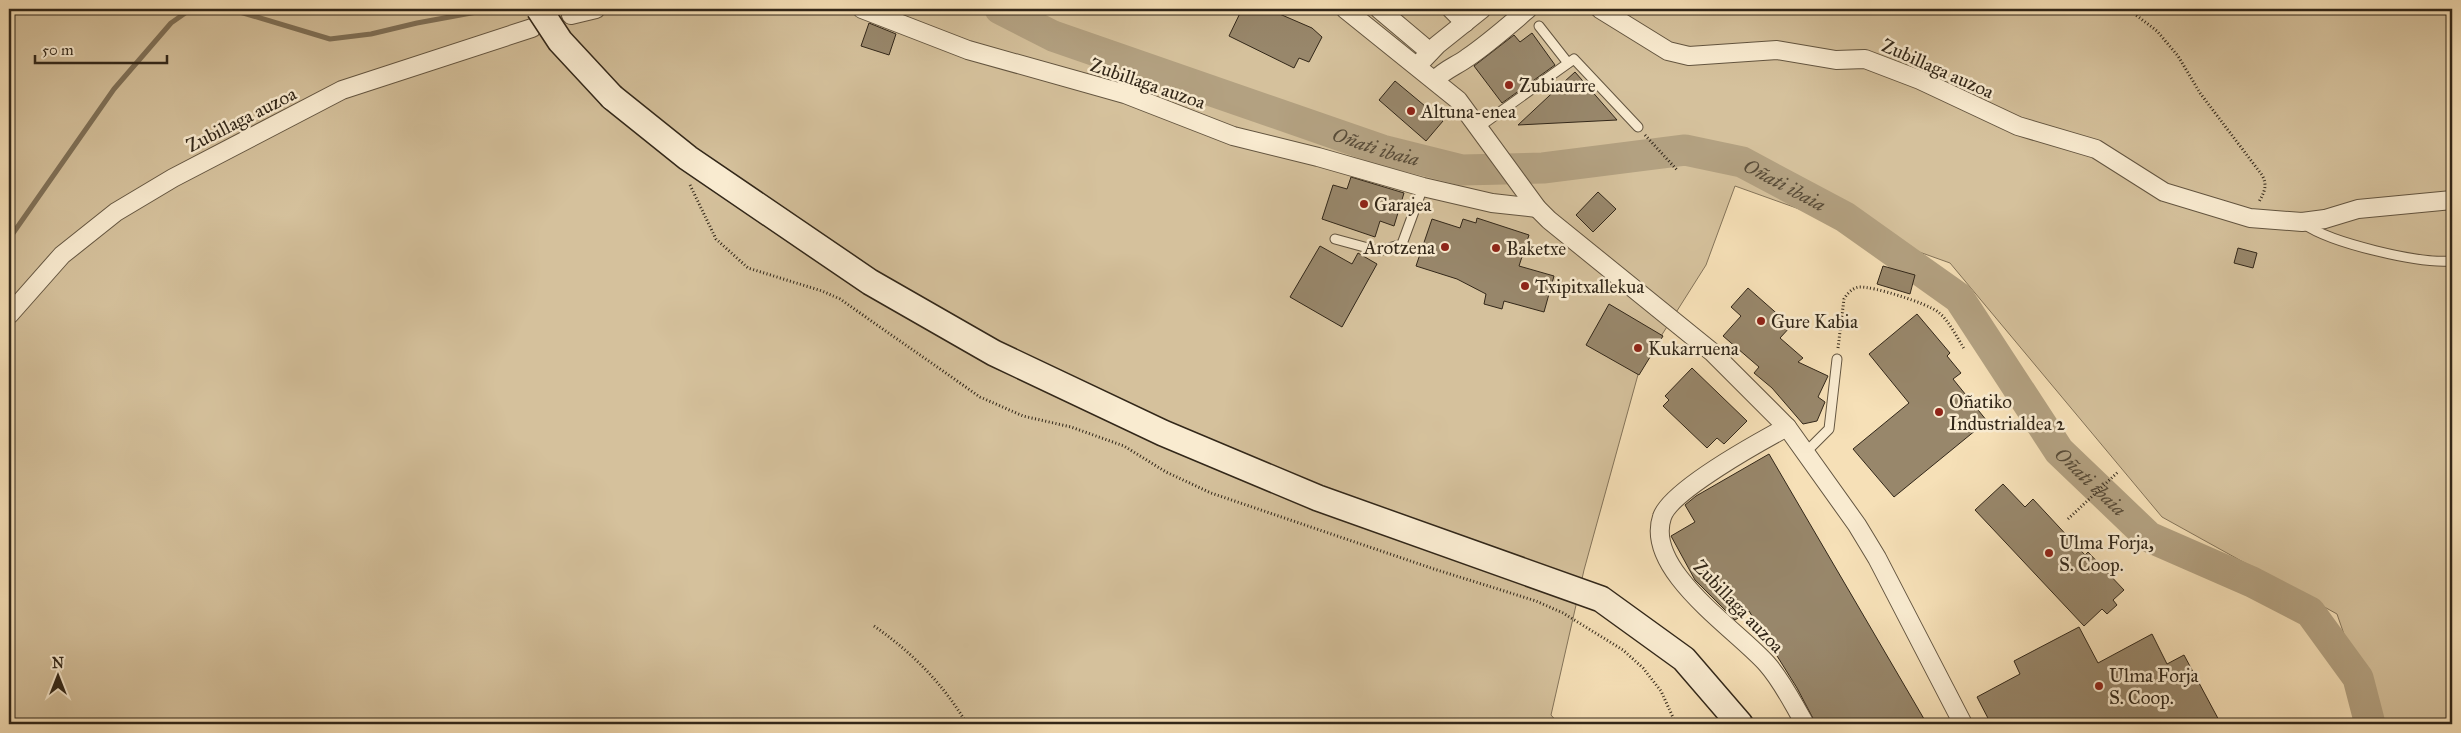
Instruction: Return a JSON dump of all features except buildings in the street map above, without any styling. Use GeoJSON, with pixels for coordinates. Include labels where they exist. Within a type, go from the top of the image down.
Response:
{"type":"FeatureCollection","features":[{"type":"Feature","properties":{"kind":"main road"},"geometry":{"type":"LineString","coordinates":[[535,18],[560,41],[612,97],[688,158],[870,282],[994,353],[1163,433],[1318,498],[1601,599],[1684,659],[1740,724]]}},
{"type":"Feature","properties":{"kind":"street"},"geometry":{"type":"LineString","coordinates":[[570,15],[596,9]]}},
{"type":"Feature","properties":{"kind":"street","name":"Zubillaga auzoa"},"geometry":{"type":"LineString","coordinates":[[862,9],[968,50],[1124,94],[1233,136],[1318,157],[1423,187],[1492,203],[1537,208]]}},
{"type":"Feature","properties":{"kind":"street"},"geometry":{"type":"LineString","coordinates":[[1345,9],[1458,100],[1537,208],[1585,251],[1712,352],[1745,383],[1786,427],[1857,524],[1877,558],[1963,724]]}},
{"type":"Feature","properties":{"kind":"street"},"geometry":{"type":"LineString","coordinates":[[1379,9],[1430,52]]}},
{"type":"Feature","properties":{"kind":"street"},"geometry":{"type":"LineString","coordinates":[[1451,9],[1464,23]]}},
{"type":"Feature","properties":{"kind":"street"},"geometry":{"type":"LineString","coordinates":[[1417,66],[1430,52],[1482,9]]}},
{"type":"Feature","properties":{"kind":"street"},"geometry":{"type":"LineString","coordinates":[[1435,80],[1444,71],[1459,64],[1493,40],[1528,9]]}},
{"type":"Feature","properties":{"kind":"street","name":"Zubillaga auzoa"},"geometry":{"type":"LineString","coordinates":[[1600,9],[1668,51],[1678,54],[1707,56],[1744,51],[1778,50],[1836,60],[1865,59],[1920,80],[2011,124],[2096,149],[2164,192],[2250,218],[2302,222],[2325,219],[2358,209],[2452,200]]}},
{"type":"Feature","properties":{"kind":"street","name":"Zubillaga auzoa"},"geometry":{"type":"LineString","coordinates":[[9,315],[62,255],[116,212],[173,178],[342,90],[535,18]]}},
{"type":"Feature","properties":{"kind":"street","name":"Zubillaga auzoa"},"geometry":{"type":"LineString","coordinates":[[1786,427],[1714,470],[1676,498],[1662,516],[1660,539],[1668,561],[1694,596],[1767,664],[1782,683],[1805,724]]}},
{"type":"Feature","properties":{"kind":"lane"},"geometry":{"type":"LineString","coordinates":[[1540,26],[1568,63]]}},
{"type":"Feature","properties":{"kind":"lane"},"geometry":{"type":"LineString","coordinates":[[1480,129],[1574,59],[1638,127]]}},
{"type":"Feature","properties":{"kind":"lane"},"geometry":{"type":"LineString","coordinates":[[1335,238],[1379,251],[1402,244],[1423,187]]}},
{"type":"Feature","properties":{"kind":"lane","name":"Zubillaga auzoa"},"geometry":{"type":"LineString","coordinates":[[2302,222],[2330,237],[2402,257],[2418,260],[2452,261]]}},
{"type":"Feature","properties":{"kind":"lane"},"geometry":{"type":"LineString","coordinates":[[1806,452],[1829,429],[1837,359]]}},
{"type":"Feature","properties":{"kind":"path"},"geometry":{"type":"LineString","coordinates":[[2128,9],[2157,31],[2178,56],[2200,93],[2266,182],[2266,189],[2250,218]]}},
{"type":"Feature","properties":{"kind":"path"},"geometry":{"type":"LineString","coordinates":[[1638,127],[1678,171]]}},
{"type":"Feature","properties":{"kind":"path"},"geometry":{"type":"LineString","coordinates":[[1837,359],[1844,299],[1848,293],[1858,287],[1918,302],[1938,312],[1965,350]]}},
{"type":"Feature","properties":{"kind":"path"},"geometry":{"type":"LineString","coordinates":[[2069,518],[2119,471]]}},
{"type":"Feature","properties":{"kind":"path"},"geometry":{"type":"LineString","coordinates":[[874,626],[899,643],[931,674],[952,698],[967,724]]}},
{"type":"Feature","properties":{"kind":"shaded area"},"geometry":{"type":"Polygon","coordinates":[[[9,9],[2452,9],[2452,724],[2375,724],[2337,614],[2162,517],[1950,263],[1735,186],[1706,265],[1639,371],[1584,570],[1551,715],[1559,724],[9,724],[9,9]]]}},
{"type":"Feature","properties":{"kind":"waterway"},"geometry":{"type":"LineString","coordinates":[[9,239],[114,89],[171,23],[191,9]]}},
{"type":"Feature","properties":{"kind":"waterway"},"geometry":{"type":"LineString","coordinates":[[230,9],[330,39],[371,34],[417,23],[493,9]]}},
{"type":"Feature","properties":{"kind":"waterway","name":"Oñati ibaia"},"geometry":{"type":"LineString","coordinates":[[1000,9],[1053,36],[1382,150],[1462,170],[1543,168],[1685,150],[1742,162],[1845,217],[1959,298],[2059,451],[2149,537],[2252,582],[2310,612],[2358,678],[2370,724]]}},
{"type":"Feature","properties":{"kind":"place","name":"Zubiaurre"},"geometry":{"type":"Point","coordinates":[1509,85]}},
{"type":"Feature","properties":{"kind":"place","name":"Altuna-enea"},"geometry":{"type":"Point","coordinates":[1411,111]}},
{"type":"Feature","properties":{"kind":"place","name":"Garajea"},"geometry":{"type":"Point","coordinates":[1364,204]}},
{"type":"Feature","properties":{"kind":"place","name":"Arotzena"},"geometry":{"type":"Point","coordinates":[1445,247]}},
{"type":"Feature","properties":{"kind":"place","name":"Baketxe"},"geometry":{"type":"Point","coordinates":[1496,248]}},
{"type":"Feature","properties":{"kind":"place","name":"Txipitxallekua"},"geometry":{"type":"Point","coordinates":[1525,286]}},
{"type":"Feature","properties":{"kind":"place","name":"Gure Kabia"},"geometry":{"type":"Point","coordinates":[1761,321]}},
{"type":"Feature","properties":{"kind":"place","name":"Kukarruena"},"geometry":{"type":"Point","coordinates":[1638,348]}},
{"type":"Feature","properties":{"kind":"place","name":"Oñatiko Industrialdea 2"},"geometry":{"type":"Point","coordinates":[1939,412]}},
{"type":"Feature","properties":{"kind":"place","name":"Ulma Forja, S. Coop."},"geometry":{"type":"Point","coordinates":[2049,553]}},
{"type":"Feature","properties":{"kind":"place","name":"Ulma Forja S. Coop."},"geometry":{"type":"Point","coordinates":[2099,686]}}]}
